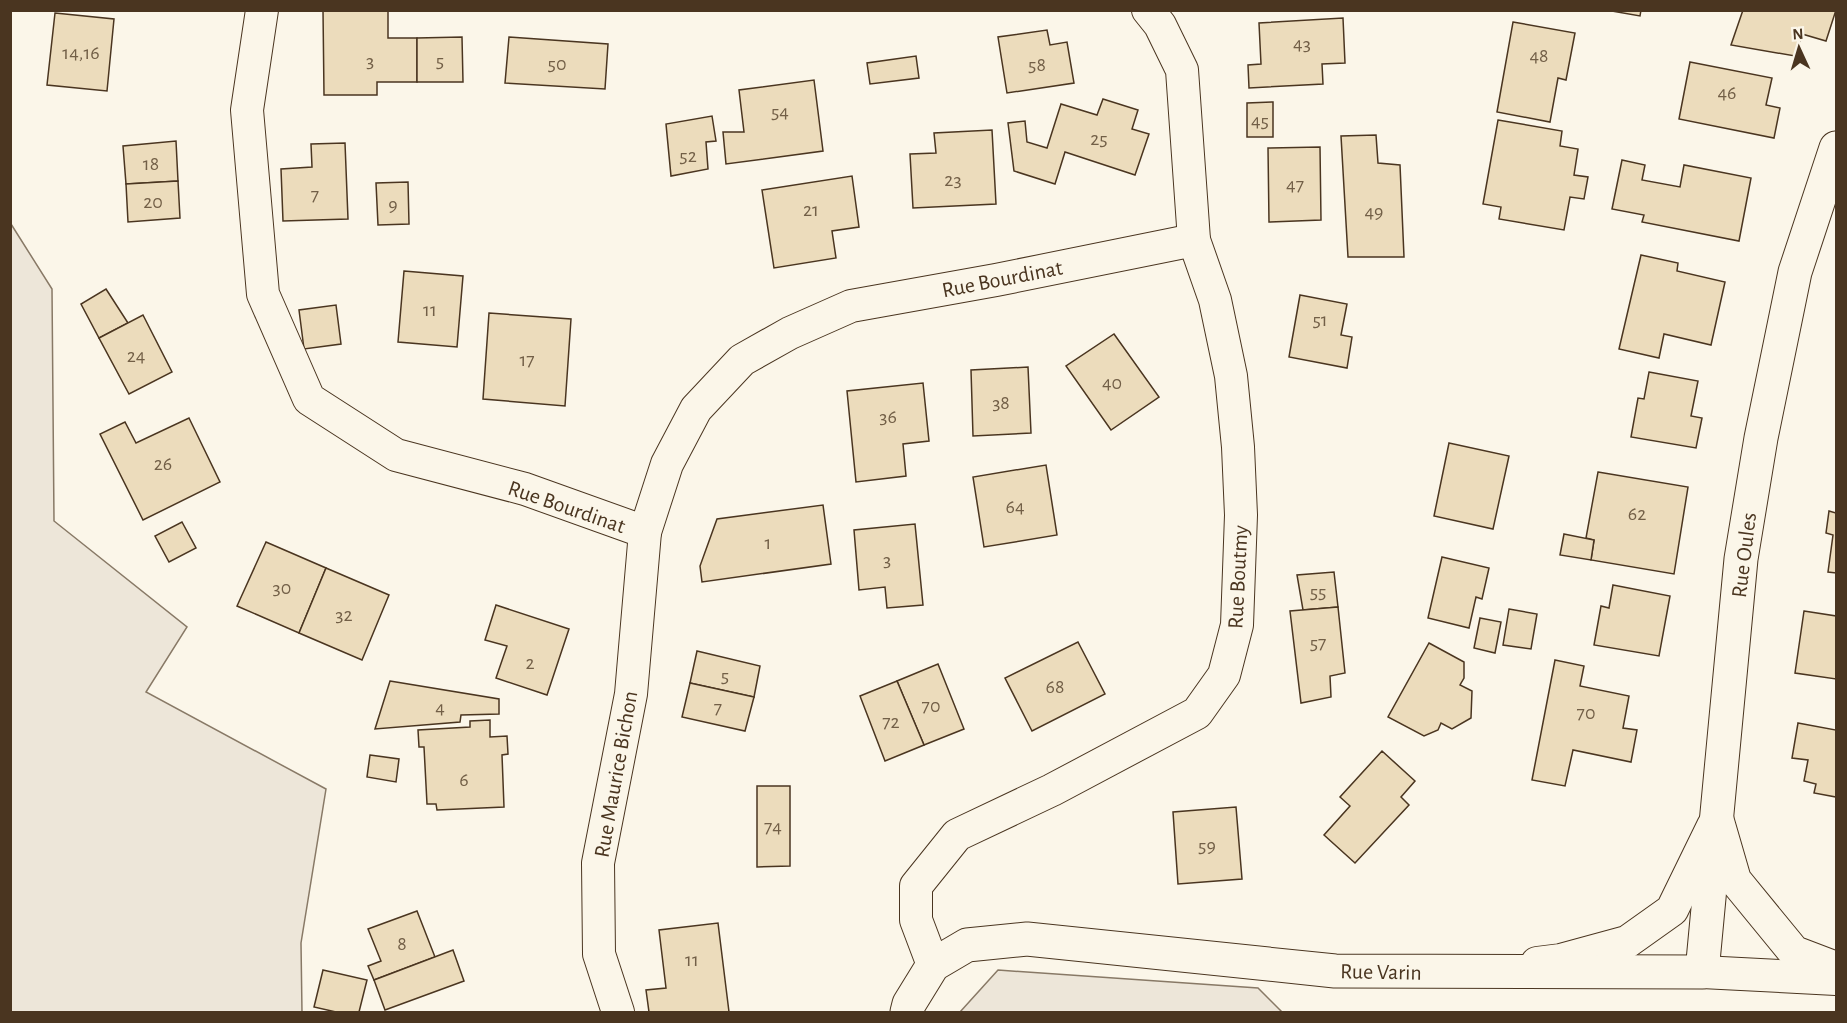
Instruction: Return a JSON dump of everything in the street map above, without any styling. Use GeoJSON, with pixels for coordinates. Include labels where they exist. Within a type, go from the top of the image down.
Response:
{"type":"FeatureCollection","features":[{"type":"Feature","properties":{"kind":"street","name":"Rue Bourdinat"},"geometry":{"type":"LineString","coordinates":[[262,10],[247,110],[263,294],[309,399],[396,455],[525,489],[645,532],[667,464],[696,409],[742,360],[790,333],[851,306],[996,280],[1194,240]]}},
{"type":"Feature","properties":{"kind":"street","name":"Rue Boutmy"},"geometry":{"type":"LineString","coordinates":[[933,965],[916,921],[916,886],[957,835],[1052,790],[1197,713],[1224,675],[1237,625],[1241,514],[1238,447],[1231,376],[1215,300],[1194,240],[1182,70],[1160,25],[1148,10]]}},
{"type":"Feature","properties":{"kind":"street","name":"Rue Oules"},"geometry":{"type":"LineString","coordinates":[[1702,972],[1741,559],[1761,438],[1795,272],[1836,148]]}},
{"type":"Feature","properties":{"kind":"street","name":"Rue Maurice Bichon"},"geometry":{"type":"LineString","coordinates":[[618,1012],[599,954],[598,863],[631,694],[645,532]]}},
{"type":"Feature","properties":{"kind":"street"},"geometry":{"type":"LineString","coordinates":[[1717,817],[1735,880],[1794,952],[1836,968]]}},
{"type":"Feature","properties":{"kind":"street"},"geometry":{"type":"LineString","coordinates":[[1458,972],[1561,960],[1627,942],[1672,910],[1697,864],[1717,817]]}},
{"type":"Feature","properties":{"kind":"street","name":"Rue Varin"},"geometry":{"type":"LineString","coordinates":[[933,965],[967,945],[1027,939],[1335,971],[1702,972],[1836,979]]}},
{"type":"Feature","properties":{"kind":"street"},"geometry":{"type":"LineString","coordinates":[[907,1012],[909,1004],[933,965]]}},
{"type":"Feature","properties":{"kind":"shaded area"},"geometry":{"type":"Polygon","coordinates":[[[11,224],[52,289],[54,521],[187,627],[146,692],[326,789],[301,943],[302,1012],[11,1012],[11,224]]]}},
{"type":"Feature","properties":{"kind":"shaded area"},"geometry":{"type":"Polygon","coordinates":[[[998,970],[1258,988],[1282,1012],[960,1012],[998,970]]]}},
{"type":"Feature","properties":{"kind":"building"},"geometry":{"type":"Polygon","coordinates":[[[323,10],[388,10],[388,38],[417,38],[417,82],[377,82],[377,95],[324,95],[323,10]]]}},
{"type":"Feature","properties":{"kind":"building"},"geometry":{"type":"Polygon","coordinates":[[[1606,10],[1641,10],[1640,16],[1606,10]]]}},
{"type":"Feature","properties":{"kind":"building"},"geometry":{"type":"Polygon","coordinates":[[[1743,10],[1836,10],[1826,41],[1802,34],[1795,56],[1731,45],[1743,10]]]}},
{"type":"Feature","properties":{"kind":"building"},"geometry":{"type":"Polygon","coordinates":[[[55,13],[114,19],[107,91],[47,85],[55,13]]]}},
{"type":"Feature","properties":{"kind":"building"},"geometry":{"type":"Polygon","coordinates":[[[1343,18],[1345,63],[1322,64],[1323,84],[1249,88],[1248,65],[1261,64],[1259,23],[1343,18]]]}},
{"type":"Feature","properties":{"kind":"building"},"geometry":{"type":"Polygon","coordinates":[[[1513,22],[1575,33],[1566,80],[1558,78],[1550,122],[1497,112],[1513,22]]]}},
{"type":"Feature","properties":{"kind":"building"},"geometry":{"type":"Polygon","coordinates":[[[1047,30],[1050,45],[1067,42],[1074,83],[1007,93],[998,37],[1047,30]]]}},
{"type":"Feature","properties":{"kind":"building"},"geometry":{"type":"Polygon","coordinates":[[[462,37],[463,82],[417,82],[417,38],[462,37]]]}},
{"type":"Feature","properties":{"kind":"building"},"geometry":{"type":"Polygon","coordinates":[[[509,37],[608,44],[605,89],[505,83],[509,37]]]}},
{"type":"Feature","properties":{"kind":"building"},"geometry":{"type":"Polygon","coordinates":[[[916,56],[919,78],[870,84],[867,63],[916,56]]]}},
{"type":"Feature","properties":{"kind":"building"},"geometry":{"type":"Polygon","coordinates":[[[1690,62],[1772,78],[1766,105],[1780,108],[1774,138],[1679,119],[1690,62]]]}},
{"type":"Feature","properties":{"kind":"building"},"geometry":{"type":"Polygon","coordinates":[[[814,80],[823,151],[726,164],[723,132],[744,132],[739,90],[814,80]]]}},
{"type":"Feature","properties":{"kind":"building"},"geometry":{"type":"Polygon","coordinates":[[[1103,99],[1138,110],[1132,129],[1149,134],[1135,175],[1065,152],[1055,184],[1014,171],[1008,123],[1025,121],[1027,142],[1047,148],[1061,104],[1097,115],[1103,99]]]}},
{"type":"Feature","properties":{"kind":"building"},"geometry":{"type":"Polygon","coordinates":[[[1273,102],[1273,137],[1247,137],[1247,103],[1273,102]]]}},
{"type":"Feature","properties":{"kind":"building"},"geometry":{"type":"Polygon","coordinates":[[[712,116],[716,141],[706,142],[708,169],[671,176],[666,124],[712,116]]]}},
{"type":"Feature","properties":{"kind":"building"},"geometry":{"type":"Polygon","coordinates":[[[1498,120],[1562,131],[1560,146],[1578,149],[1574,175],[1588,177],[1584,199],[1570,197],[1564,230],[1499,219],[1501,207],[1483,204],[1498,120]]]}},
{"type":"Feature","properties":{"kind":"building"},"geometry":{"type":"Polygon","coordinates":[[[992,130],[996,204],[913,208],[910,154],[936,153],[934,133],[992,130]]]}},
{"type":"Feature","properties":{"kind":"building"},"geometry":{"type":"Polygon","coordinates":[[[1376,135],[1378,163],[1400,165],[1404,257],[1348,257],[1341,136],[1376,135]]]}},
{"type":"Feature","properties":{"kind":"building"},"geometry":{"type":"Polygon","coordinates":[[[176,141],[178,181],[126,184],[123,146],[176,141]]]}},
{"type":"Feature","properties":{"kind":"building"},"geometry":{"type":"Polygon","coordinates":[[[345,143],[348,219],[283,221],[281,169],[312,167],[311,144],[345,143]]]}},
{"type":"Feature","properties":{"kind":"building"},"geometry":{"type":"Polygon","coordinates":[[[1320,147],[1321,220],[1269,222],[1268,148],[1320,147]]]}},
{"type":"Feature","properties":{"kind":"building"},"geometry":{"type":"Polygon","coordinates":[[[1622,160],[1645,165],[1642,180],[1680,187],[1684,165],[1751,178],[1739,241],[1642,222],[1644,215],[1612,209],[1622,160]]]}},
{"type":"Feature","properties":{"kind":"building"},"geometry":{"type":"Polygon","coordinates":[[[852,176],[859,227],[832,231],[836,258],[774,268],[762,190],[852,176]]]}},
{"type":"Feature","properties":{"kind":"building"},"geometry":{"type":"Polygon","coordinates":[[[178,181],[180,218],[128,222],[126,184],[178,181]]]}},
{"type":"Feature","properties":{"kind":"building"},"geometry":{"type":"Polygon","coordinates":[[[408,182],[409,224],[378,225],[376,183],[408,182]]]}},
{"type":"Feature","properties":{"kind":"building"},"geometry":{"type":"Polygon","coordinates":[[[1641,255],[1678,263],[1677,271],[1725,282],[1711,345],[1664,334],[1659,358],[1619,349],[1641,255]]]}},
{"type":"Feature","properties":{"kind":"building"},"geometry":{"type":"Polygon","coordinates":[[[404,271],[463,276],[457,347],[398,342],[404,271]]]}},
{"type":"Feature","properties":{"kind":"building"},"geometry":{"type":"Polygon","coordinates":[[[106,289],[128,323],[99,338],[81,304],[106,289]]]}},
{"type":"Feature","properties":{"kind":"building"},"geometry":{"type":"Polygon","coordinates":[[[1300,295],[1347,304],[1341,335],[1352,337],[1347,368],[1289,357],[1300,295]]]}},
{"type":"Feature","properties":{"kind":"building"},"geometry":{"type":"Polygon","coordinates":[[[336,305],[341,344],[304,349],[299,310],[336,305]]]}},
{"type":"Feature","properties":{"kind":"building"},"geometry":{"type":"Polygon","coordinates":[[[489,313],[571,319],[565,406],[483,399],[489,313]]]}},
{"type":"Feature","properties":{"kind":"building"},"geometry":{"type":"Polygon","coordinates":[[[143,315],[172,372],[129,394],[99,338],[143,315]]]}},
{"type":"Feature","properties":{"kind":"building"},"geometry":{"type":"Polygon","coordinates":[[[1114,334],[1159,397],[1111,430],[1066,366],[1114,334]]]}},
{"type":"Feature","properties":{"kind":"building"},"geometry":{"type":"Polygon","coordinates":[[[1028,367],[1031,433],[973,436],[971,370],[1028,367]]]}},
{"type":"Feature","properties":{"kind":"building"},"geometry":{"type":"Polygon","coordinates":[[[1649,372],[1698,381],[1691,416],[1702,418],[1696,448],[1631,437],[1638,398],[1644,399],[1649,372]]]}},
{"type":"Feature","properties":{"kind":"building"},"geometry":{"type":"Polygon","coordinates":[[[923,383],[929,441],[903,444],[906,476],[856,482],[847,391],[923,383]]]}},
{"type":"Feature","properties":{"kind":"building"},"geometry":{"type":"Polygon","coordinates":[[[189,418],[220,482],[143,520],[100,434],[125,422],[136,443],[189,418]]]}},
{"type":"Feature","properties":{"kind":"building"},"geometry":{"type":"Polygon","coordinates":[[[1449,443],[1509,456],[1493,529],[1434,516],[1449,443]]]}},
{"type":"Feature","properties":{"kind":"building"},"geometry":{"type":"Polygon","coordinates":[[[1046,465],[1057,535],[984,547],[973,477],[1046,465]]]}},
{"type":"Feature","properties":{"kind":"building"},"geometry":{"type":"Polygon","coordinates":[[[1598,472],[1688,487],[1674,574],[1591,560],[1594,540],[1586,538],[1598,472]]]}},
{"type":"Feature","properties":{"kind":"building"},"geometry":{"type":"Polygon","coordinates":[[[823,505],[831,564],[702,582],[700,566],[717,519],[823,505]]]}},
{"type":"Feature","properties":{"kind":"building"},"geometry":{"type":"Polygon","coordinates":[[[1829,511],[1836,513],[1836,573],[1828,572],[1833,535],[1826,533],[1829,511]]]}},
{"type":"Feature","properties":{"kind":"building"},"geometry":{"type":"Polygon","coordinates":[[[182,522],[196,548],[169,562],[155,536],[182,522]]]}},
{"type":"Feature","properties":{"kind":"building"},"geometry":{"type":"Polygon","coordinates":[[[915,524],[923,605],[887,608],[885,587],[859,590],[854,530],[915,524]]]}},
{"type":"Feature","properties":{"kind":"building"},"geometry":{"type":"Polygon","coordinates":[[[1564,534],[1594,540],[1591,560],[1560,555],[1564,534]]]}},
{"type":"Feature","properties":{"kind":"building"},"geometry":{"type":"Polygon","coordinates":[[[266,542],[326,568],[299,633],[237,606],[266,542]]]}},
{"type":"Feature","properties":{"kind":"building"},"geometry":{"type":"Polygon","coordinates":[[[1442,557],[1489,568],[1482,599],[1476,597],[1469,628],[1428,618],[1442,557]]]}},
{"type":"Feature","properties":{"kind":"building"},"geometry":{"type":"Polygon","coordinates":[[[326,568],[389,595],[362,660],[299,633],[326,568]]]}},
{"type":"Feature","properties":{"kind":"building"},"geometry":{"type":"Polygon","coordinates":[[[1334,572],[1338,607],[1303,610],[1297,575],[1334,572]]]}},
{"type":"Feature","properties":{"kind":"building"},"geometry":{"type":"Polygon","coordinates":[[[1613,585],[1670,596],[1659,656],[1594,645],[1601,606],[1609,608],[1613,585]]]}},
{"type":"Feature","properties":{"kind":"building"},"geometry":{"type":"Polygon","coordinates":[[[496,605],[569,629],[547,695],[496,678],[507,646],[485,640],[496,605]]]}},
{"type":"Feature","properties":{"kind":"building"},"geometry":{"type":"Polygon","coordinates":[[[1338,607],[1345,673],[1330,676],[1331,697],[1301,703],[1290,611],[1338,607]]]}},
{"type":"Feature","properties":{"kind":"building"},"geometry":{"type":"Polygon","coordinates":[[[1509,609],[1537,614],[1531,649],[1503,645],[1509,609]]]}},
{"type":"Feature","properties":{"kind":"building"},"geometry":{"type":"Polygon","coordinates":[[[1804,611],[1836,616],[1836,679],[1795,673],[1804,611]]]}},
{"type":"Feature","properties":{"kind":"building"},"geometry":{"type":"Polygon","coordinates":[[[1480,618],[1501,622],[1495,653],[1474,648],[1480,618]]]}},
{"type":"Feature","properties":{"kind":"building"},"geometry":{"type":"Polygon","coordinates":[[[1078,642],[1105,694],[1032,731],[1005,678],[1078,642]]]}},
{"type":"Feature","properties":{"kind":"building"},"geometry":{"type":"Polygon","coordinates":[[[1429,643],[1464,662],[1464,678],[1460,685],[1472,691],[1471,718],[1452,729],[1441,723],[1438,730],[1424,736],[1388,717],[1429,643]]]}},
{"type":"Feature","properties":{"kind":"building"},"geometry":{"type":"Polygon","coordinates":[[[697,651],[760,666],[754,697],[690,683],[697,651]]]}},
{"type":"Feature","properties":{"kind":"building"},"geometry":{"type":"Polygon","coordinates":[[[1555,660],[1584,666],[1580,686],[1629,696],[1623,728],[1637,730],[1631,762],[1573,750],[1565,786],[1532,780],[1555,660]]]}},
{"type":"Feature","properties":{"kind":"building"},"geometry":{"type":"Polygon","coordinates":[[[938,664],[964,729],[924,745],[897,681],[938,664]]]}},
{"type":"Feature","properties":{"kind":"building"},"geometry":{"type":"Polygon","coordinates":[[[390,681],[499,699],[499,714],[461,715],[460,722],[375,729],[390,681]]]}},
{"type":"Feature","properties":{"kind":"building"},"geometry":{"type":"Polygon","coordinates":[[[897,681],[924,745],[885,761],[860,696],[897,681]]]}},
{"type":"Feature","properties":{"kind":"building"},"geometry":{"type":"Polygon","coordinates":[[[690,683],[754,697],[745,731],[682,717],[690,683]]]}},
{"type":"Feature","properties":{"kind":"building"},"geometry":{"type":"Polygon","coordinates":[[[490,720],[490,737],[507,736],[508,754],[502,755],[504,807],[437,810],[436,804],[427,804],[424,747],[419,747],[418,730],[470,727],[470,721],[490,720]]]}},
{"type":"Feature","properties":{"kind":"building"},"geometry":{"type":"Polygon","coordinates":[[[1798,723],[1836,730],[1836,797],[1814,793],[1816,784],[1804,781],[1808,760],[1792,758],[1798,723]]]}},
{"type":"Feature","properties":{"kind":"building"},"geometry":{"type":"Polygon","coordinates":[[[1382,751],[1415,781],[1401,797],[1409,805],[1355,863],[1324,835],[1350,806],[1340,797],[1382,751]]]}},
{"type":"Feature","properties":{"kind":"building"},"geometry":{"type":"Polygon","coordinates":[[[370,755],[399,759],[396,782],[367,777],[370,755]]]}},
{"type":"Feature","properties":{"kind":"building"},"geometry":{"type":"Polygon","coordinates":[[[757,786],[790,786],[790,866],[757,867],[757,786]]]}},
{"type":"Feature","properties":{"kind":"building"},"geometry":{"type":"Polygon","coordinates":[[[1236,807],[1242,879],[1178,884],[1173,812],[1236,807]]]}},
{"type":"Feature","properties":{"kind":"building"},"geometry":{"type":"Polygon","coordinates":[[[417,911],[435,957],[374,980],[368,966],[381,961],[368,929],[417,911]]]}},
{"type":"Feature","properties":{"kind":"building"},"geometry":{"type":"Polygon","coordinates":[[[718,923],[729,1012],[649,1012],[646,990],[666,988],[659,930],[718,923]]]}},
{"type":"Feature","properties":{"kind":"building"},"geometry":{"type":"Polygon","coordinates":[[[453,950],[464,981],[385,1010],[374,980],[453,950]]]}},
{"type":"Feature","properties":{"kind":"building"},"geometry":{"type":"Polygon","coordinates":[[[323,970],[367,980],[359,1012],[336,1012],[314,1007],[323,970]]]}}]}
